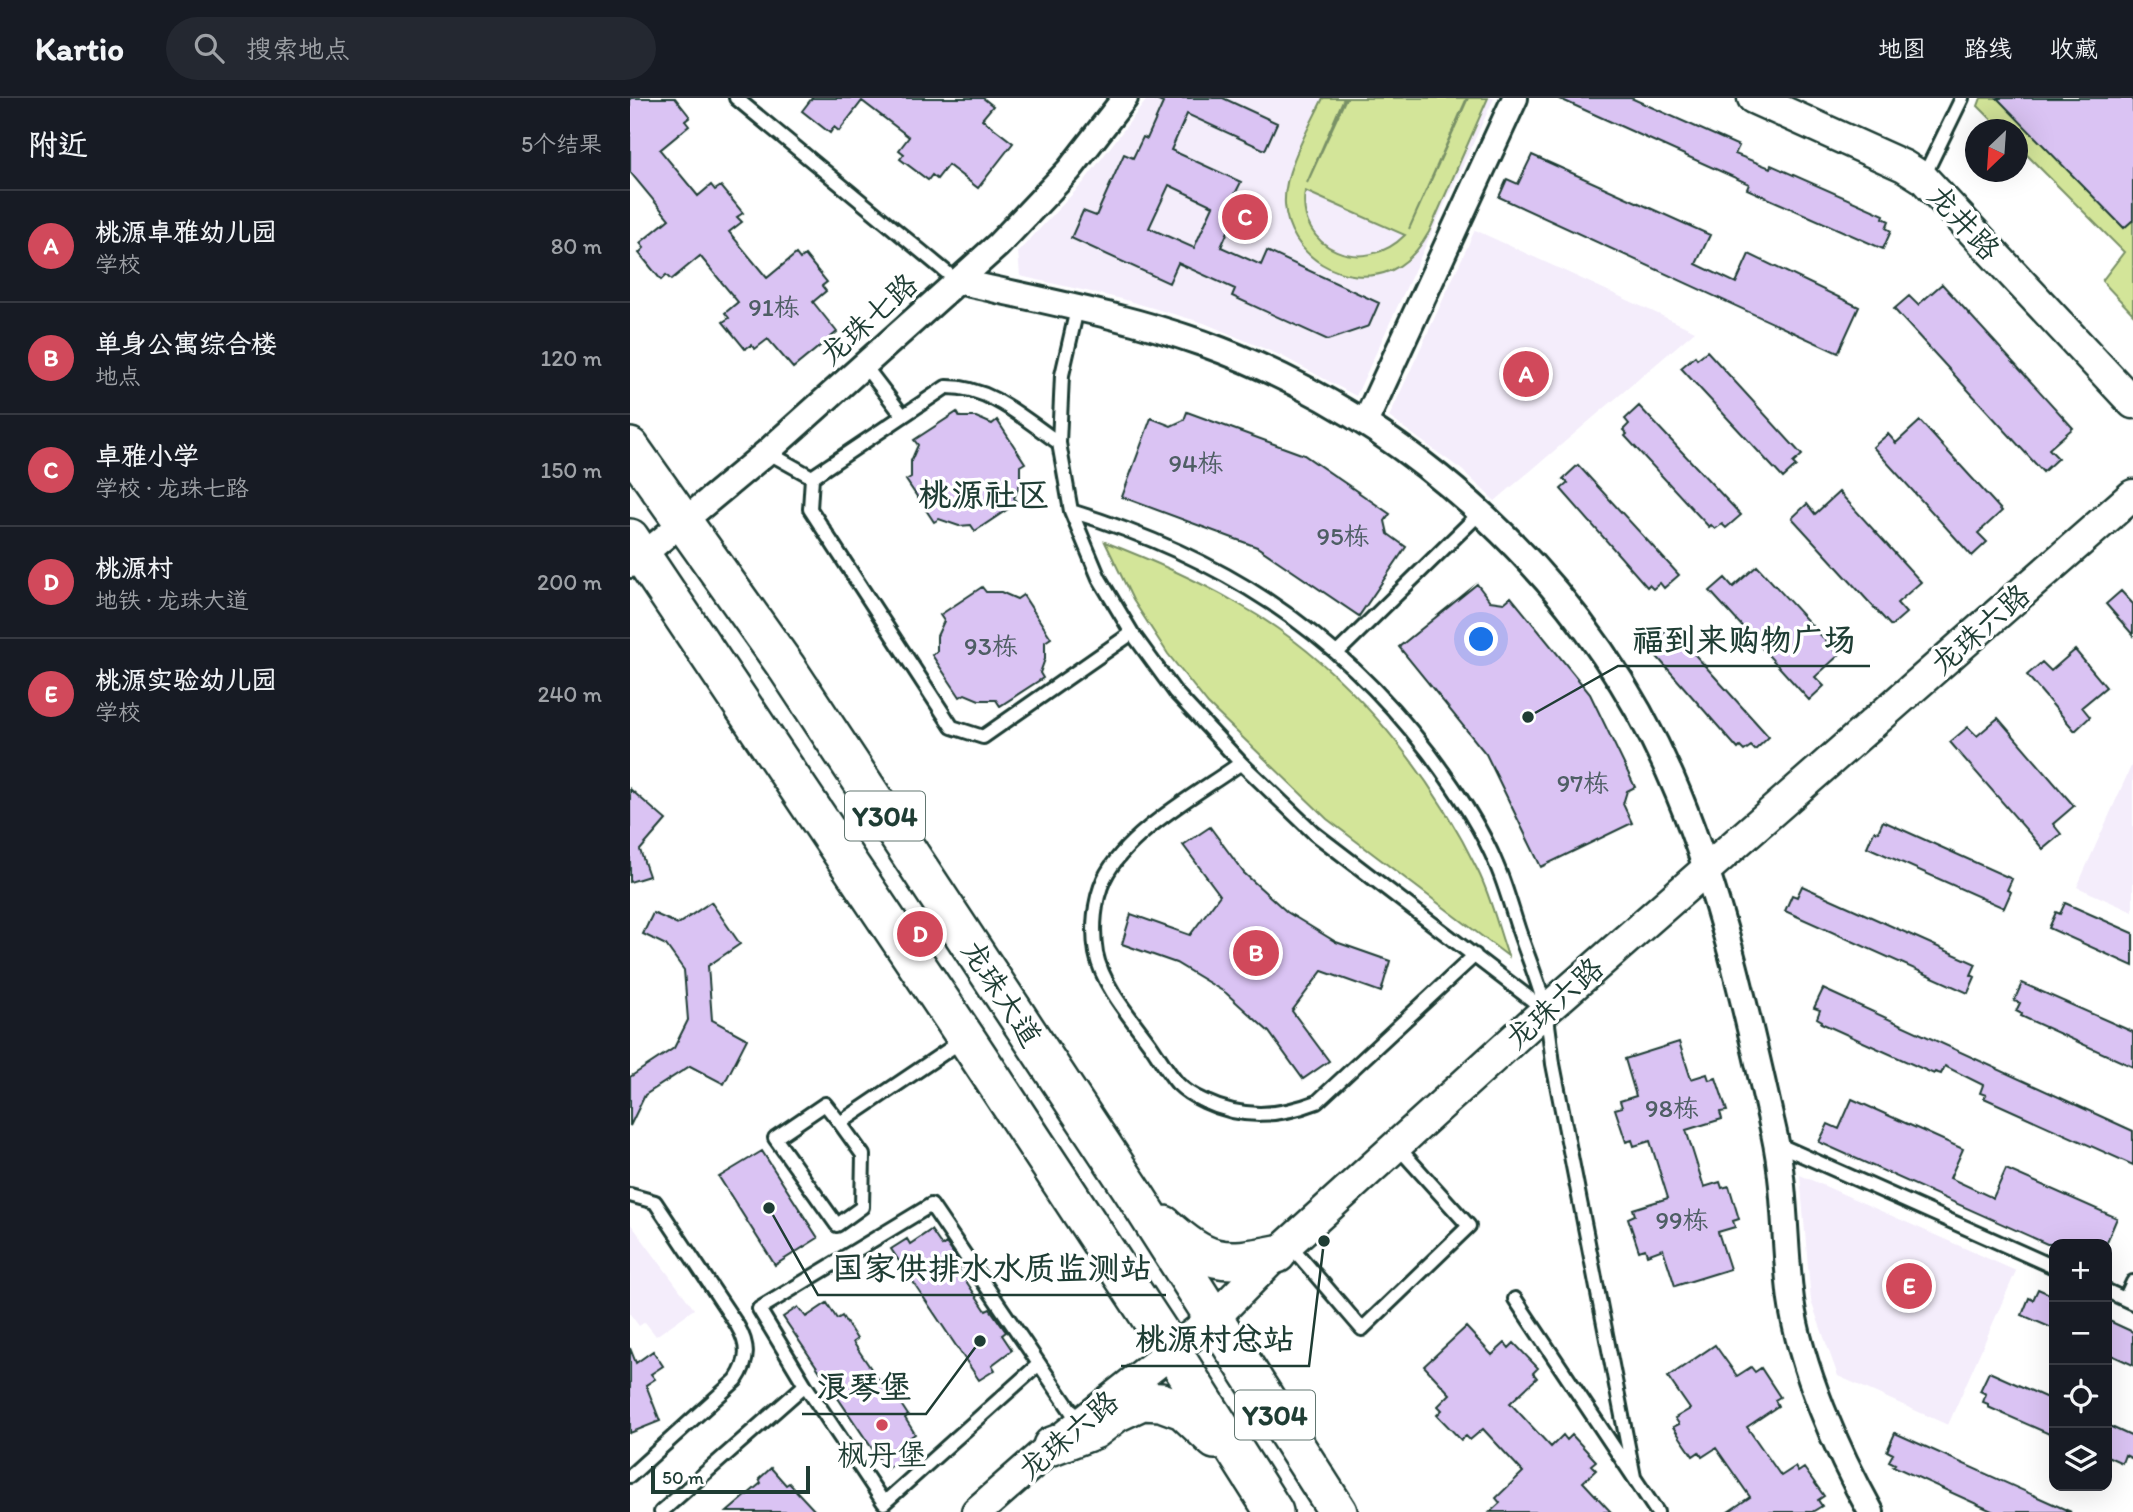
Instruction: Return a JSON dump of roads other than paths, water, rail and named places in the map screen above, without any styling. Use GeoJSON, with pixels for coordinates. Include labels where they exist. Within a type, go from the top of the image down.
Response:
{"type":"FeatureCollection","features":[{"type":"Feature","properties":{"kind":"main road","name":"龙珠大道"},"geometry":{"type":"LineString","coordinates":[[630,447],[788,668],[1132,1190],[1338,1512]]}},
{"type":"Feature","properties":{"kind":"main road","name":"龙珠大道"},"geometry":{"type":"LineString","coordinates":[[634,553],[966,1038],[1172,1351],[1274,1512]]}},
{"type":"Feature","properties":{"kind":"main road"},"geometry":{"type":"LineString","coordinates":[[1132,1190],[1165,1226],[1199,1252],[1220,1261],[1243,1261],[1283,1249]]}},
{"type":"Feature","properties":{"kind":"main road"},"geometry":{"type":"LineString","coordinates":[[1052,1446],[1094,1430],[1116,1413],[1142,1401],[1161,1402],[1183,1410],[1248,1471]]}},
{"type":"Feature","properties":{"kind":"street","name":"龙珠七路"},"geometry":{"type":"LineString","coordinates":[[634,553],[684,521],[767,452],[998,245],[1069,170],[1125,98]]}},
{"type":"Feature","properties":{"kind":"street"},"geometry":{"type":"LineString","coordinates":[[1365,423],[1515,98]]}},
{"type":"Feature","properties":{"kind":"street","name":"龙井路"},"geometry":{"type":"LineString","coordinates":[[1753,98],[1904,166],[1923,178],[2133,403]]}},
{"type":"Feature","properties":{"kind":"street"},"geometry":{"type":"LineString","coordinates":[[957,281],[1160,330],[1241,358],[1319,396],[1365,423],[1441,478],[1511,542],[1561,598],[1617,676],[1658,750],[1706,869],[1745,1004],[1777,1144],[1792,1305],[1804,1353],[1838,1446],[1871,1512]]}},
{"type":"Feature","properties":{"kind":"street","name":"龙珠六路"},"geometry":{"type":"LineString","coordinates":[[977,1512],[1080,1423],[1214,1318],[1283,1249],[1546,1010],[2133,495]]}},
{"type":"Feature","properties":{"kind":"lane"},"geometry":{"type":"LineString","coordinates":[[737,98],[957,281]]}},
{"type":"Feature","properties":{"kind":"lane"},"geometry":{"type":"LineString","coordinates":[[1923,178],[1962,98]]}},
{"type":"Feature","properties":{"kind":"lane"},"geometry":{"type":"LineString","coordinates":[[1077,309],[1062,375],[1059,443],[1071,511],[1099,578],[1132,633],[1175,692],[1241,763],[1314,833],[1546,1010]]}},
{"type":"Feature","properties":{"kind":"lane"},"geometry":{"type":"LineString","coordinates":[[864,365],[903,416]]}},
{"type":"Feature","properties":{"kind":"lane"},"geometry":{"type":"LineString","coordinates":[[812,477],[946,387],[965,387],[988,395],[1059,443]]}},
{"type":"Feature","properties":{"kind":"lane"},"geometry":{"type":"LineString","coordinates":[[767,452],[812,477]]}},
{"type":"Feature","properties":{"kind":"lane"},"geometry":{"type":"LineString","coordinates":[[812,477],[810,509],[952,727],[983,737],[1132,633]]}},
{"type":"Feature","properties":{"kind":"lane"},"geometry":{"type":"LineString","coordinates":[[1071,511],[1120,526],[1213,567],[1256,592],[1338,653],[1412,730],[1473,818],[1497,865],[1546,1010],[1553,1064],[1634,1477]]}},
{"type":"Feature","properties":{"kind":"lane"},"geometry":{"type":"LineString","coordinates":[[1338,653],[1480,512]]}},
{"type":"Feature","properties":{"kind":"lane"},"geometry":{"type":"LineString","coordinates":[[1241,763],[1141,834],[1120,855],[1103,880],[1094,915],[1096,954],[1112,992],[1179,1085],[1201,1100],[1231,1112],[1264,1116],[1294,1111],[1317,1102],[1475,955]]}},
{"type":"Feature","properties":{"kind":"lane"},"geometry":{"type":"LineString","coordinates":[[840,1123],[966,1038]]}},
{"type":"Feature","properties":{"kind":"lane"},"geometry":{"type":"LineString","coordinates":[[825,1104],[840,1123],[863,1155],[862,1207],[837,1225],[775,1138],[825,1104]]}},
{"type":"Feature","properties":{"kind":"lane"},"geometry":{"type":"LineString","coordinates":[[1777,1144],[2049,1266]]}},
{"type":"Feature","properties":{"kind":"lane"},"geometry":{"type":"LineString","coordinates":[[1283,1249],[1362,1329],[1469,1226],[1396,1145]]}},
{"type":"Feature","properties":{"kind":"lane"},"geometry":{"type":"LineString","coordinates":[[630,1195],[655,1202],[737,1325],[747,1347],[743,1370],[736,1380],[630,1476]]}},
{"type":"Feature","properties":{"kind":"lane"},"geometry":{"type":"LineString","coordinates":[[1039,1364],[884,1503],[805,1385],[759,1309],[932,1205],[1080,1423]]}},
{"type":"Feature","properties":{"kind":"lane"},"geometry":{"type":"LineString","coordinates":[[2112,1293],[2129,1301],[2133,1282]]}},
{"type":"Feature","properties":{"kind":"lane"},"geometry":{"type":"LineString","coordinates":[[1515,1299],[1657,1512]]}},
{"type":"Feature","properties":{"kind":"lane"},"geometry":{"type":"LineString","coordinates":[[661,1512],[805,1385]]}},
{"type":"Feature","properties":{"kind":"place","name":"卓雅小学"},"geometry":{"type":"Point","coordinates":[1245,217]}},
{"type":"Feature","properties":{"kind":"place","name":"桃源卓雅幼儿园"},"geometry":{"type":"Point","coordinates":[1526,374]}},
{"type":"Feature","properties":{"kind":"place","name":"福到来购物广场"},"geometry":{"type":"Point","coordinates":[1528,717]}},
{"type":"Feature","properties":{"kind":"place","name":"桃源村"},"geometry":{"type":"Point","coordinates":[920,934]}},
{"type":"Feature","properties":{"kind":"place","name":"单身公寓综合楼"},"geometry":{"type":"Point","coordinates":[1256,953]}},
{"type":"Feature","properties":{"kind":"place","name":"国家供排水水质监测站"},"geometry":{"type":"Point","coordinates":[769,1208]}},
{"type":"Feature","properties":{"kind":"place","name":"桃源村总站"},"geometry":{"type":"Point","coordinates":[1324,1241]}},
{"type":"Feature","properties":{"kind":"place","name":"桃源实验幼儿园"},"geometry":{"type":"Point","coordinates":[1909,1286]}},
{"type":"Feature","properties":{"kind":"place","name":"浪琴堡"},"geometry":{"type":"Point","coordinates":[980,1341]}},
{"type":"Feature","properties":{"kind":"place","name":"枫丹堡"},"geometry":{"type":"Point","coordinates":[882,1425]}},
{"type":"Feature","properties":{"kind":"district","name":"桃源社区"},"geometry":{"type":"Point","coordinates":[984,494]}}]}
